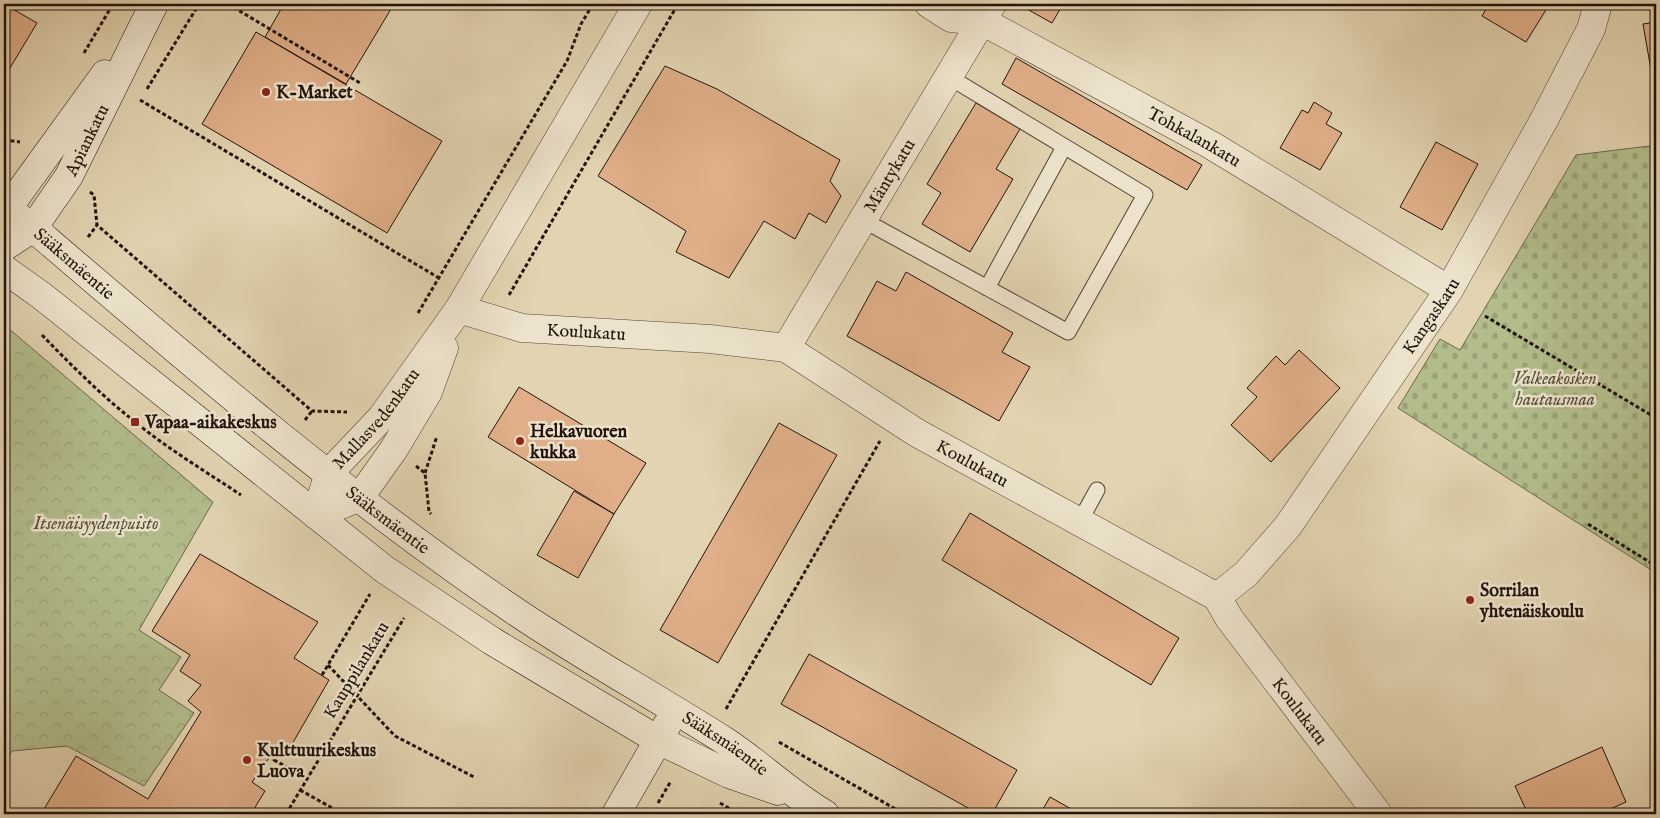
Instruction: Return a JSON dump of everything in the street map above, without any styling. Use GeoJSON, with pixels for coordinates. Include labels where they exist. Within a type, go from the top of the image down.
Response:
{"type":"FeatureCollection","features":[{"type":"Feature","properties":{"kind":"street","name":"Mallasvedenkatu"},"geometry":{"type":"LineString","coordinates":[[316,515],[329,474],[370,430],[406,385],[459,309],[638,4]]}},
{"type":"Feature","properties":{"kind":"street","name":"Tohkalankatu"},"geometry":{"type":"LineString","coordinates":[[929,4],[952,18],[987,12],[1211,145],[1449,290]]}},
{"type":"Feature","properties":{"kind":"street","name":"Kangaskatu"},"geometry":{"type":"LineString","coordinates":[[1217,597],[1246,574],[1288,526],[1449,290],[1548,112],[1591,29],[1598,4]]}},
{"type":"Feature","properties":{"kind":"street","name":"Apiankatu"},"geometry":{"type":"LineString","coordinates":[[5,211],[150,10]]}},
{"type":"Feature","properties":{"kind":"street","name":"Apiankatu"},"geometry":{"type":"LineString","coordinates":[[4,247],[33,228],[69,176],[150,10]]}},
{"type":"Feature","properties":{"kind":"street","name":"Mäntykatu"},"geometry":{"type":"LineString","coordinates":[[786,348],[987,12]]}},
{"type":"Feature","properties":{"kind":"street","name":"Sääksmäentie"},"geometry":{"type":"LineString","coordinates":[[5,211],[33,228],[329,474],[410,536],[505,605],[576,652],[727,742],[799,799],[826,814]]}},
{"type":"Feature","properties":{"kind":"street","name":"Sääksmäentie"},"geometry":{"type":"LineString","coordinates":[[4,269],[73,320],[263,470],[384,569],[492,641],[658,740],[729,774],[799,799]]}},
{"type":"Feature","properties":{"kind":"street","name":"Mallasvedenkatu"},"geometry":{"type":"LineString","coordinates":[[360,497],[394,449],[428,392],[459,309]]}},
{"type":"Feature","properties":{"kind":"street","name":"Koulukatu"},"geometry":{"type":"LineString","coordinates":[[459,309],[522,328],[710,339],[786,348],[917,433],[1217,597],[1229,618],[1378,814]]}},
{"type":"Feature","properties":{"kind":"street"},"geometry":{"type":"LineString","coordinates":[[316,515],[360,497]]}},
{"type":"Feature","properties":{"kind":"street"},"geometry":{"type":"LineString","coordinates":[[616,814],[675,711]]}},
{"type":"Feature","properties":{"kind":"lane"},"geometry":{"type":"LineString","coordinates":[[863,220],[1068,332],[1145,195],[949,77]]}},
{"type":"Feature","properties":{"kind":"lane"},"geometry":{"type":"LineString","coordinates":[[987,288],[1064,146]]}},
{"type":"Feature","properties":{"kind":"lane"},"geometry":{"type":"LineString","coordinates":[[1080,523],[1097,490]]}},
{"type":"Feature","properties":{"kind":"path"},"geometry":{"type":"LineString","coordinates":[[135,108],[199,4]]}},
{"type":"Feature","properties":{"kind":"path"},"geometry":{"type":"LineString","coordinates":[[228,4],[360,84]]}},
{"type":"Feature","properties":{"kind":"path"},"geometry":{"type":"LineString","coordinates":[[415,318],[567,60],[581,24],[592,4]]}},
{"type":"Feature","properties":{"kind":"path"},"geometry":{"type":"LineString","coordinates":[[494,320],[678,4]]}},
{"type":"Feature","properties":{"kind":"path"},"geometry":{"type":"LineString","coordinates":[[140,100],[439,278]]}},
{"type":"Feature","properties":{"kind":"path"},"geometry":{"type":"LineString","coordinates":[[4,140],[19,142],[43,157]]}},
{"type":"Feature","properties":{"kind":"path"},"geometry":{"type":"LineString","coordinates":[[69,176],[94,195]]}},
{"type":"Feature","properties":{"kind":"path"},"geometry":{"type":"LineString","coordinates":[[97,186],[94,195],[97,225],[312,411],[350,412],[370,430]]}},
{"type":"Feature","properties":{"kind":"path"},"geometry":{"type":"LineString","coordinates":[[1485,316],[1656,418]]}},
{"type":"Feature","properties":{"kind":"path"},"geometry":{"type":"LineString","coordinates":[[436,518],[429,512],[425,473],[439,432]]}},
{"type":"Feature","properties":{"kind":"path"},"geometry":{"type":"LineString","coordinates":[[717,707],[725,712],[885,432]]}},
{"type":"Feature","properties":{"kind":"path"},"geometry":{"type":"LineString","coordinates":[[394,449],[425,473]]}},
{"type":"Feature","properties":{"kind":"path"},"geometry":{"type":"LineString","coordinates":[[1588,524],[1656,566]]}},
{"type":"Feature","properties":{"kind":"path"},"geometry":{"type":"LineString","coordinates":[[322,675],[369,595]]}},
{"type":"Feature","properties":{"kind":"path","name":"Kauppilankatu"},"geometry":{"type":"LineString","coordinates":[[286,814],[404,618]]}},
{"type":"Feature","properties":{"kind":"path"},"geometry":{"type":"LineString","coordinates":[[328,665],[395,736],[474,777]]}},
{"type":"Feature","properties":{"kind":"path"},"geometry":{"type":"LineString","coordinates":[[776,741],[904,814]]}},
{"type":"Feature","properties":{"kind":"path"},"geometry":{"type":"LineString","coordinates":[[277,754],[274,760],[307,778]]}},
{"type":"Feature","properties":{"kind":"path"},"geometry":{"type":"LineString","coordinates":[[300,790],[343,814]]}},
{"type":"Feature","properties":{"kind":"green space","name":"Valkeakosken hautausmaa"},"geometry":{"type":"Polygon","coordinates":[[[1649,146],[1656,156],[1656,573],[1398,408],[1440,339],[1460,350],[1576,155],[1649,146]]]}},
{"type":"Feature","properties":{"kind":"green space","name":"Itsenäisyydenpuisto"},"geometry":{"type":"Polygon","coordinates":[[[8,328],[213,502],[139,630],[181,657],[159,690],[194,713],[144,786],[67,746],[12,751],[4,764],[4,334],[8,328]]]}},
{"type":"Feature","properties":{"kind":"building"},"geometry":{"type":"Polygon","coordinates":[[[4,4],[37,23],[4,78],[4,4]]]}},
{"type":"Feature","properties":{"kind":"building"},"geometry":{"type":"Polygon","coordinates":[[[284,4],[394,4],[346,84],[265,37],[284,4]]]}},
{"type":"Feature","properties":{"kind":"building"},"geometry":{"type":"Polygon","coordinates":[[[1018,4],[1063,4],[1052,23],[1018,4]]]}},
{"type":"Feature","properties":{"kind":"building"},"geometry":{"type":"Polygon","coordinates":[[[1489,4],[1549,5],[1526,42],[1482,16],[1489,4]]]}},
{"type":"Feature","properties":{"kind":"building"},"geometry":{"type":"Polygon","coordinates":[[[1656,22],[1656,69],[1651,70],[1643,24],[1656,22]]]}},
{"type":"Feature","properties":{"kind":"building"},"geometry":{"type":"Polygon","coordinates":[[[256,32],[442,141],[387,233],[202,124],[256,32]]]}},
{"type":"Feature","properties":{"kind":"building"},"geometry":{"type":"Polygon","coordinates":[[[1016,58],[1202,165],[1187,190],[1002,84],[1016,58]]]}},
{"type":"Feature","properties":{"kind":"building"},"geometry":{"type":"Polygon","coordinates":[[[665,66],[717,89],[840,160],[830,181],[841,196],[826,223],[809,213],[795,239],[764,221],[729,278],[676,252],[686,231],[598,176],[665,66]]]}},
{"type":"Feature","properties":{"kind":"building"},"geometry":{"type":"Polygon","coordinates":[[[1314,102],[1332,113],[1326,124],[1342,133],[1320,170],[1280,148],[1302,110],[1308,113],[1314,102]]]}},
{"type":"Feature","properties":{"kind":"building"},"geometry":{"type":"Polygon","coordinates":[[[976,103],[1020,129],[996,169],[1013,179],[970,252],[922,224],[941,193],[927,184],[976,103]]]}},
{"type":"Feature","properties":{"kind":"building"},"geometry":{"type":"Polygon","coordinates":[[[1436,142],[1478,164],[1442,230],[1400,207],[1436,142]]]}},
{"type":"Feature","properties":{"kind":"building"},"geometry":{"type":"Polygon","coordinates":[[[906,272],[1013,333],[1002,352],[1030,367],[999,421],[847,336],[877,281],[896,291],[906,272]]]}},
{"type":"Feature","properties":{"kind":"building"},"geometry":{"type":"Polygon","coordinates":[[[1299,350],[1340,388],[1271,462],[1231,425],[1257,397],[1247,388],[1276,356],[1285,365],[1299,350]]]}},
{"type":"Feature","properties":{"kind":"building"},"geometry":{"type":"Polygon","coordinates":[[[519,387],[646,463],[614,514],[488,437],[519,387]]]}},
{"type":"Feature","properties":{"kind":"building"},"geometry":{"type":"Polygon","coordinates":[[[779,423],[837,455],[718,663],[660,630],[779,423]]]}},
{"type":"Feature","properties":{"kind":"building"},"geometry":{"type":"Polygon","coordinates":[[[574,491],[614,514],[578,578],[537,555],[574,491]]]}},
{"type":"Feature","properties":{"kind":"building"},"geometry":{"type":"Polygon","coordinates":[[[970,513],[1179,638],[1151,685],[942,560],[970,513]]]}},
{"type":"Feature","properties":{"kind":"building"},"geometry":{"type":"Polygon","coordinates":[[[200,554],[318,622],[294,658],[329,680],[284,758],[274,751],[252,782],[265,791],[251,814],[41,814],[76,756],[148,799],[201,712],[188,701],[201,685],[180,671],[190,655],[152,631],[200,554]]]}},
{"type":"Feature","properties":{"kind":"building"},"geometry":{"type":"Polygon","coordinates":[[[809,654],[1017,770],[992,814],[979,814],[781,704],[809,654]]]}},
{"type":"Feature","properties":{"kind":"building"},"geometry":{"type":"Polygon","coordinates":[[[1602,747],[1626,802],[1599,814],[1528,814],[1515,786],[1602,747]]]}},
{"type":"Feature","properties":{"kind":"building"},"geometry":{"type":"Polygon","coordinates":[[[1050,797],[1080,814],[1040,814],[1050,797]]]}},
{"type":"Feature","properties":{"kind":"place","name":"K-Market"},"geometry":{"type":"Point","coordinates":[266,92]}},
{"type":"Feature","properties":{"kind":"place","name":"Vapaa-aikakeskus"},"geometry":{"type":"Point","coordinates":[135,422]}},
{"type":"Feature","properties":{"kind":"place","name":"Helkavuoren kukka"},"geometry":{"type":"Point","coordinates":[520,441]}},
{"type":"Feature","properties":{"kind":"place","name":"Sorrilan yhtenäiskoulu"},"geometry":{"type":"Point","coordinates":[1470,600]}},
{"type":"Feature","properties":{"kind":"place","name":"Kulttuurikeskus Luova"},"geometry":{"type":"Point","coordinates":[247,760]}}]}
